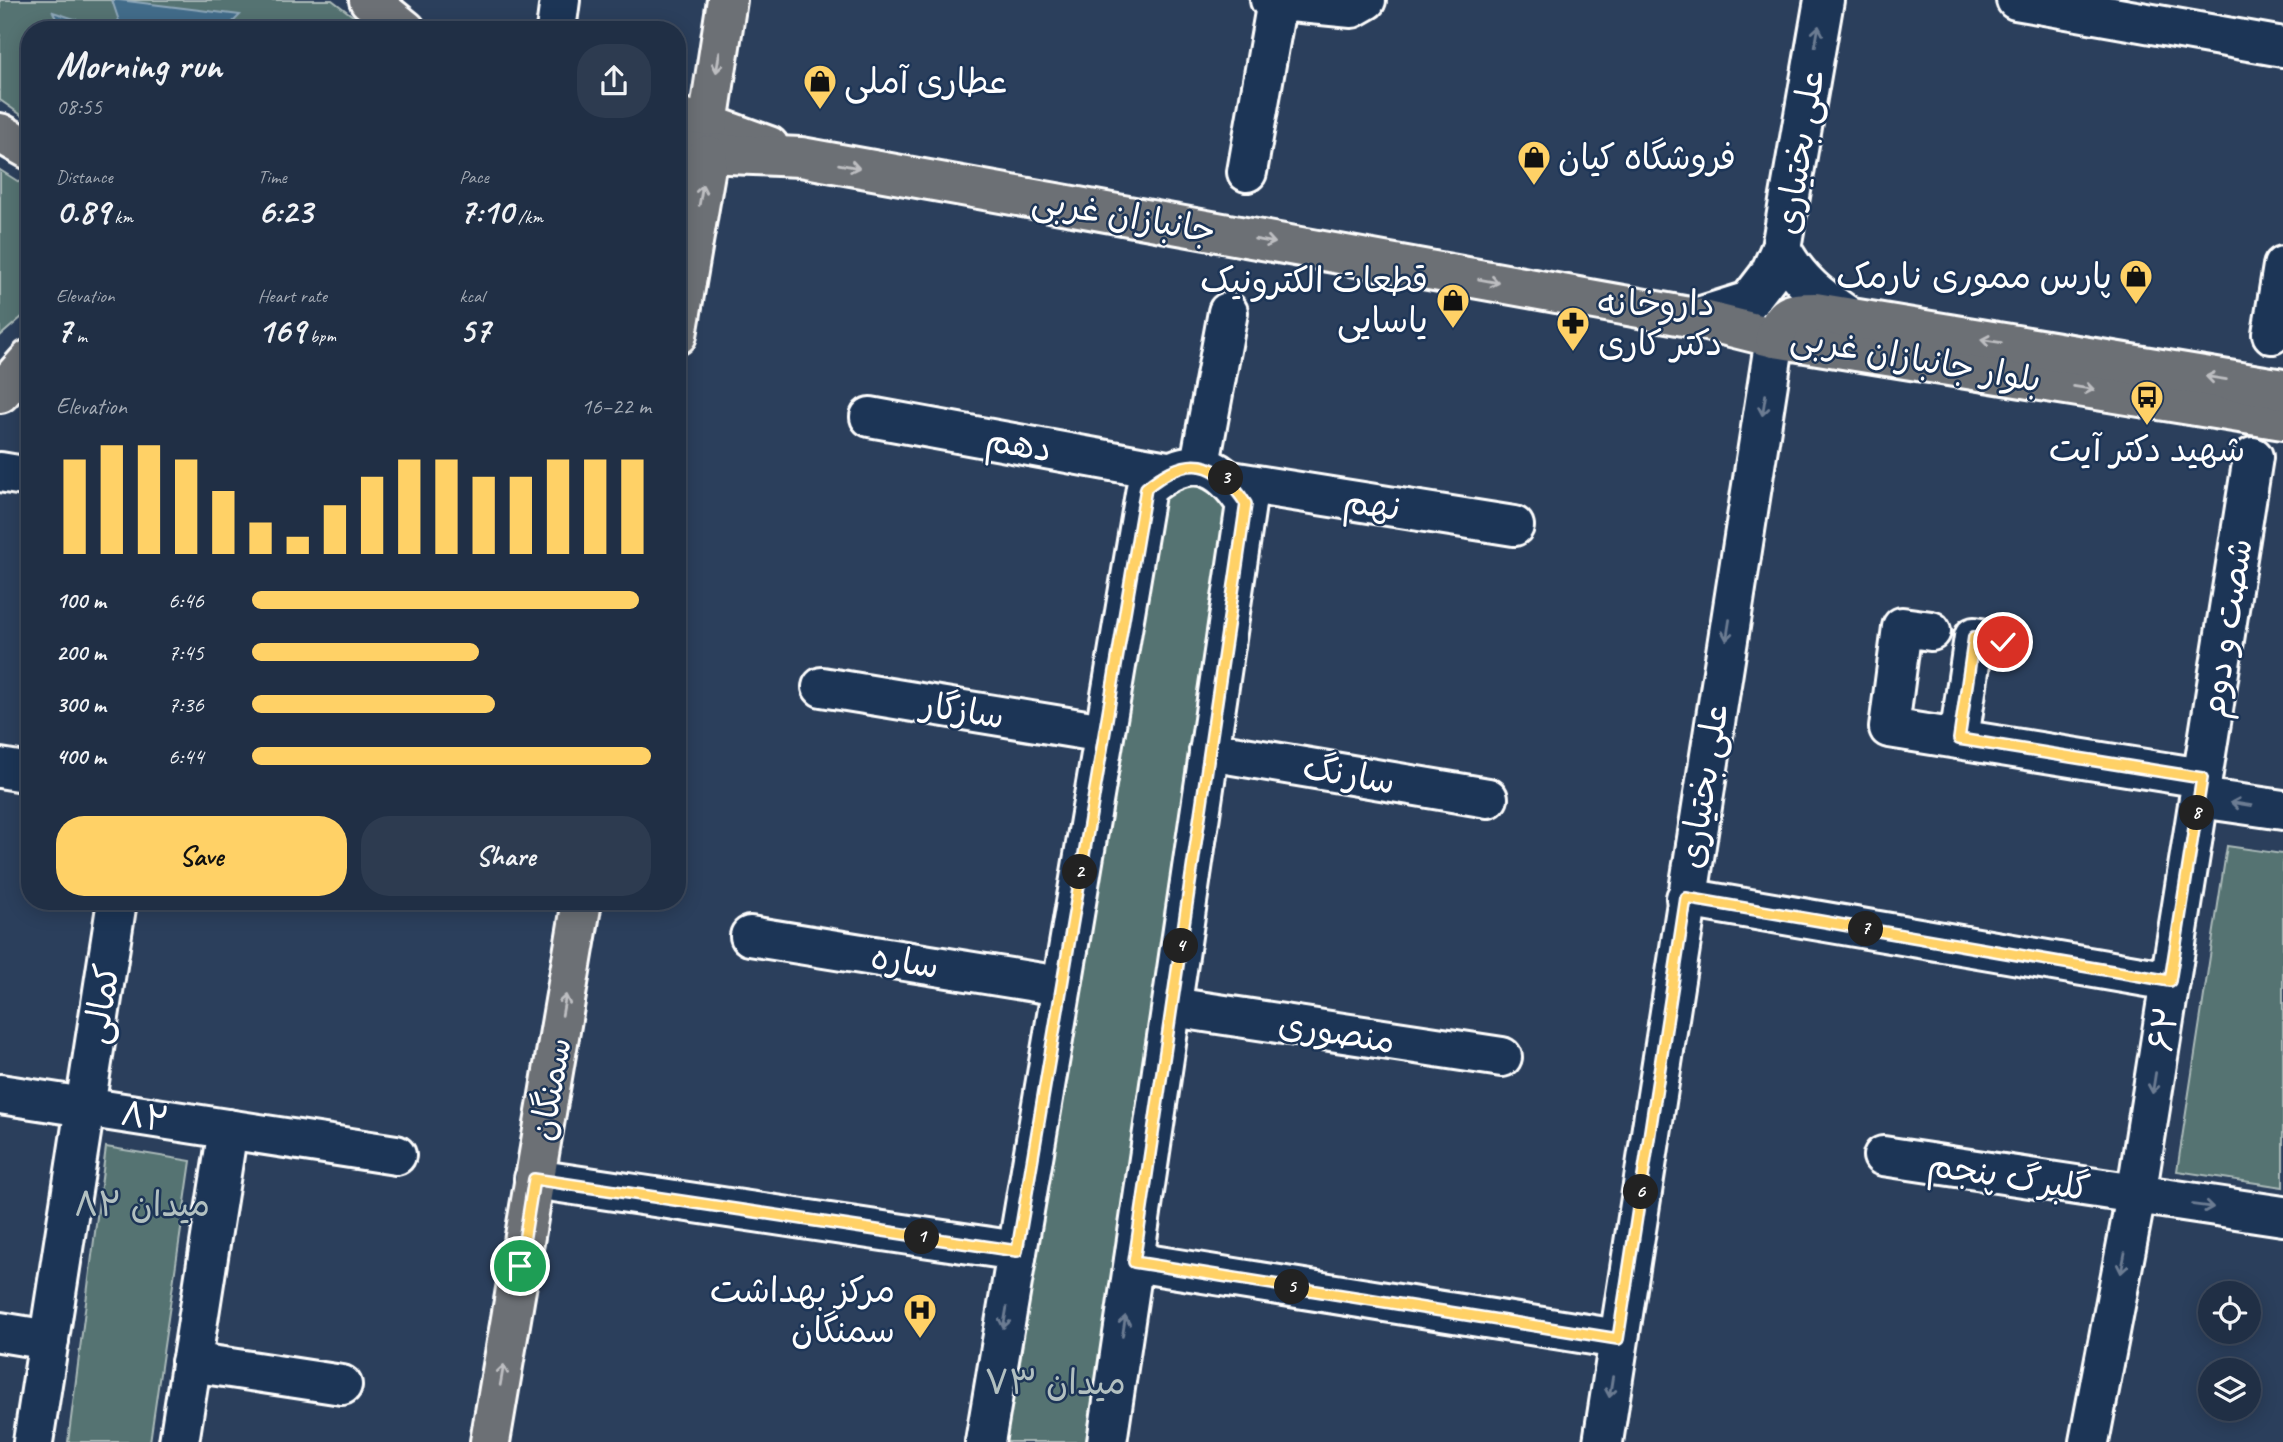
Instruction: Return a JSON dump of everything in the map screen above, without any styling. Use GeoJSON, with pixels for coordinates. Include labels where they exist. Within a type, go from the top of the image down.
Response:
{"type":"FeatureCollection","features":[{"type":"Feature","properties":{"kind":"main road"},"geometry":{"type":"LineString","coordinates":[[369,0],[394,21]]}},
{"type":"Feature","properties":{"kind":"main road"},"geometry":{"type":"LineString","coordinates":[[686,224],[693,137],[727,0]]}},
{"type":"Feature","properties":{"kind":"main road"},"geometry":{"type":"LineString","coordinates":[[0,133],[21,145]]}},
{"type":"Feature","properties":{"kind":"main road","name":"جانبازان غربی"},"geometry":{"type":"LineString","coordinates":[[693,137],[1695,318],[1775,338]]}},
{"type":"Feature","properties":{"kind":"main road","name":"بلوار جانبازان غربی"},"geometry":{"type":"LineString","coordinates":[[2283,389],[1815,312],[1793,312],[1781,321],[1775,338],[2283,420]]}},
{"type":"Feature","properties":{"kind":"main road"},"geometry":{"type":"LineString","coordinates":[[0,393],[21,369]]}},
{"type":"Feature","properties":{"kind":"main road","name":"سمنگان"},"geometry":{"type":"LineString","coordinates":[[493,1442],[534,1179],[580,910]]}},
{"type":"Feature","properties":{"kind":"street"},"geometry":{"type":"LineString","coordinates":[[558,21],[561,0]]}},
{"type":"Feature","properties":{"kind":"street"},"geometry":{"type":"LineString","coordinates":[[1247,172],[1274,1],[1352,8],[1366,0]]}},
{"type":"Feature","properties":{"kind":"street","name":"علی بختیاری"},"geometry":{"type":"LineString","coordinates":[[1824,0],[1781,248],[1792,270],[1811,291],[1849,317]]}},
{"type":"Feature","properties":{"kind":"street"},"geometry":{"type":"LineString","coordinates":[[2016,0],[2283,47]]}},
{"type":"Feature","properties":{"kind":"street","name":"جانبازان غربی"},"geometry":{"type":"LineString","coordinates":[[1695,318],[1749,301],[1769,275],[1781,248]]}},
{"type":"Feature","properties":{"kind":"street"},"geometry":{"type":"LineString","coordinates":[[2272,334],[2283,266]]}},
{"type":"Feature","properties":{"kind":"street"},"geometry":{"type":"LineString","coordinates":[[1199,472],[1228,312]]}},
{"type":"Feature","properties":{"kind":"street","name":"علی بختیاری"},"geometry":{"type":"LineString","coordinates":[[1603,1442],[1775,338]]}},
{"type":"Feature","properties":{"kind":"street","name":"دهم"},"geometry":{"type":"LineString","coordinates":[[870,417],[1199,472]]}},
{"type":"Feature","properties":{"kind":"street","name":"شصت و دوم"},"geometry":{"type":"LineString","coordinates":[[2201,788],[2253,457]]}},
{"type":"Feature","properties":{"kind":"street"},"geometry":{"type":"LineString","coordinates":[[0,472],[21,476]]}},
{"type":"Feature","properties":{"kind":"street"},"geometry":{"type":"LineString","coordinates":[[985,1442],[1146,488],[1199,472]]}},
{"type":"Feature","properties":{"kind":"street"},"geometry":{"type":"LineString","coordinates":[[1107,1442],[1246,504],[1199,472]]}},
{"type":"Feature","properties":{"kind":"street","name":"نهم"},"geometry":{"type":"LineString","coordinates":[[1199,472],[1514,526]]}},
{"type":"Feature","properties":{"kind":"street"},"geometry":{"type":"LineString","coordinates":[[1931,631],[1902,627],[1889,728],[1959,739],[2201,788],[2283,810]]}},
{"type":"Feature","properties":{"kind":"street"},"geometry":{"type":"LineString","coordinates":[[1959,739],[1974,637],[2003,642]]}},
{"type":"Feature","properties":{"kind":"street","name":"سازگار"},"geometry":{"type":"LineString","coordinates":[[822,687],[1104,733]]}},
{"type":"Feature","properties":{"kind":"street","name":"سارنگ"},"geometry":{"type":"LineString","coordinates":[[1209,751],[1488,798]]}},
{"type":"Feature","properties":{"kind":"street"},"geometry":{"type":"LineString","coordinates":[[0,768],[21,772]]}},
{"type":"Feature","properties":{"kind":"street","name":"۶۲"},"geometry":{"type":"LineString","coordinates":[[2136,1196],[2201,788]]}},
{"type":"Feature","properties":{"kind":"street"},"geometry":{"type":"LineString","coordinates":[[1686,898],[2170,981]]}},
{"type":"Feature","properties":{"kind":"street","name":"کمالی"},"geometry":{"type":"LineString","coordinates":[[85,1107],[116,910]]}},
{"type":"Feature","properties":{"kind":"street","name":"ساره"},"geometry":{"type":"LineString","coordinates":[[750,936],[1060,986]]}},
{"type":"Feature","properties":{"kind":"street","name":"منصوری"},"geometry":{"type":"LineString","coordinates":[[1172,1007],[1502,1058]]}},
{"type":"Feature","properties":{"kind":"street"},"geometry":{"type":"LineString","coordinates":[[0,1094],[85,1107]]}},
{"type":"Feature","properties":{"kind":"street","name":"۸۲"},"geometry":{"type":"LineString","coordinates":[[33,1442],[85,1107],[396,1155]]}},
{"type":"Feature","properties":{"kind":"street"},"geometry":{"type":"LineString","coordinates":[[179,1442],[228,1129]]}},
{"type":"Feature","properties":{"kind":"street","name":"گلبرگ پنجم"},"geometry":{"type":"LineString","coordinates":[[1883,1156],[2136,1196]]}},
{"type":"Feature","properties":{"kind":"street"},"geometry":{"type":"LineString","coordinates":[[534,1179],[1017,1251]]}},
{"type":"Feature","properties":{"kind":"street"},"geometry":{"type":"LineString","coordinates":[[2089,1442],[2136,1196],[2283,1216]]}},
{"type":"Feature","properties":{"kind":"street"},"geometry":{"type":"LineString","coordinates":[[1134,1262],[1618,1339]]}},
{"type":"Feature","properties":{"kind":"street"},"geometry":{"type":"LineString","coordinates":[[0,1332],[49,1340]]}},
{"type":"Feature","properties":{"kind":"street"},"geometry":{"type":"LineString","coordinates":[[191,1363],[342,1385]]}},
{"type":"Feature","properties":{"kind":"green space"},"geometry":{"type":"Polygon","coordinates":[[[0,0],[332,0],[359,21],[21,21],[21,115],[0,100],[0,0]]]}},
{"type":"Feature","properties":{"kind":"green space"},"geometry":{"type":"Polygon","coordinates":[[[0,170],[21,183],[21,318],[0,336],[0,170]]]}},
{"type":"Feature","properties":{"kind":"green space","name":"میدان ۷۳"},"geometry":{"type":"Polygon","coordinates":[[[1231,481],[1107,1442],[985,1442],[1146,488],[1231,481]]]}},
{"type":"Feature","properties":{"kind":"green space"},"geometry":{"type":"Polygon","coordinates":[[[2227,846],[2283,854],[2283,1187],[2177,1171],[2227,846]]]}},
{"type":"Feature","properties":{"kind":"green space","name":"میدان ۸۲"},"geometry":{"type":"Polygon","coordinates":[[[106,1147],[191,1161],[150,1442],[68,1442],[106,1147]]]}},
{"type":"Feature","properties":{"kind":"water"},"geometry":{"type":"Polygon","coordinates":[[[112,0],[240,15],[234,21],[119,21],[112,0]]]}},
{"type":"Feature","properties":{"kind":"water"},"geometry":{"type":"Polygon","coordinates":[[[53,12],[80,21],[57,21],[53,12]]]}},
{"type":"Feature","properties":{"kind":"place","name":"عطاری آملی"},"geometry":{"type":"Point","coordinates":[820,111]}},
{"type":"Feature","properties":{"kind":"place","name":"فروشگاه کیان"},"geometry":{"type":"Point","coordinates":[1534,187]}},
{"type":"Feature","properties":{"kind":"place","name":"پارس مموری نارمک"},"geometry":{"type":"Point","coordinates":[2136,306]}},
{"type":"Feature","properties":{"kind":"place","name":"قطعات الکترونیک یاسایی"},"geometry":{"type":"Point","coordinates":[1453,330]}},
{"type":"Feature","properties":{"kind":"place","name":"داروخانه دکتر کاری"},"geometry":{"type":"Point","coordinates":[1573,353]}},
{"type":"Feature","properties":{"kind":"place","name":"شهید دکتر آیت"},"geometry":{"type":"Point","coordinates":[2147,427]}},
{"type":"Feature","properties":{"kind":"place","name":"مرکز بهداشت سمنگان"},"geometry":{"type":"Point","coordinates":[920,1340]}},
{"type":"Feature","properties":{"kind":"route"},"geometry":{"type":"LineString","coordinates":[[520,1266],[534,1179],[1017,1251],[1146,488],[1167,471],[1200,464],[1231,481],[1246,504],[1134,1262],[1618,1339],[1686,898],[2170,981],[2202,778],[1959,739],[1974,637],[2003,642]]}}]}
